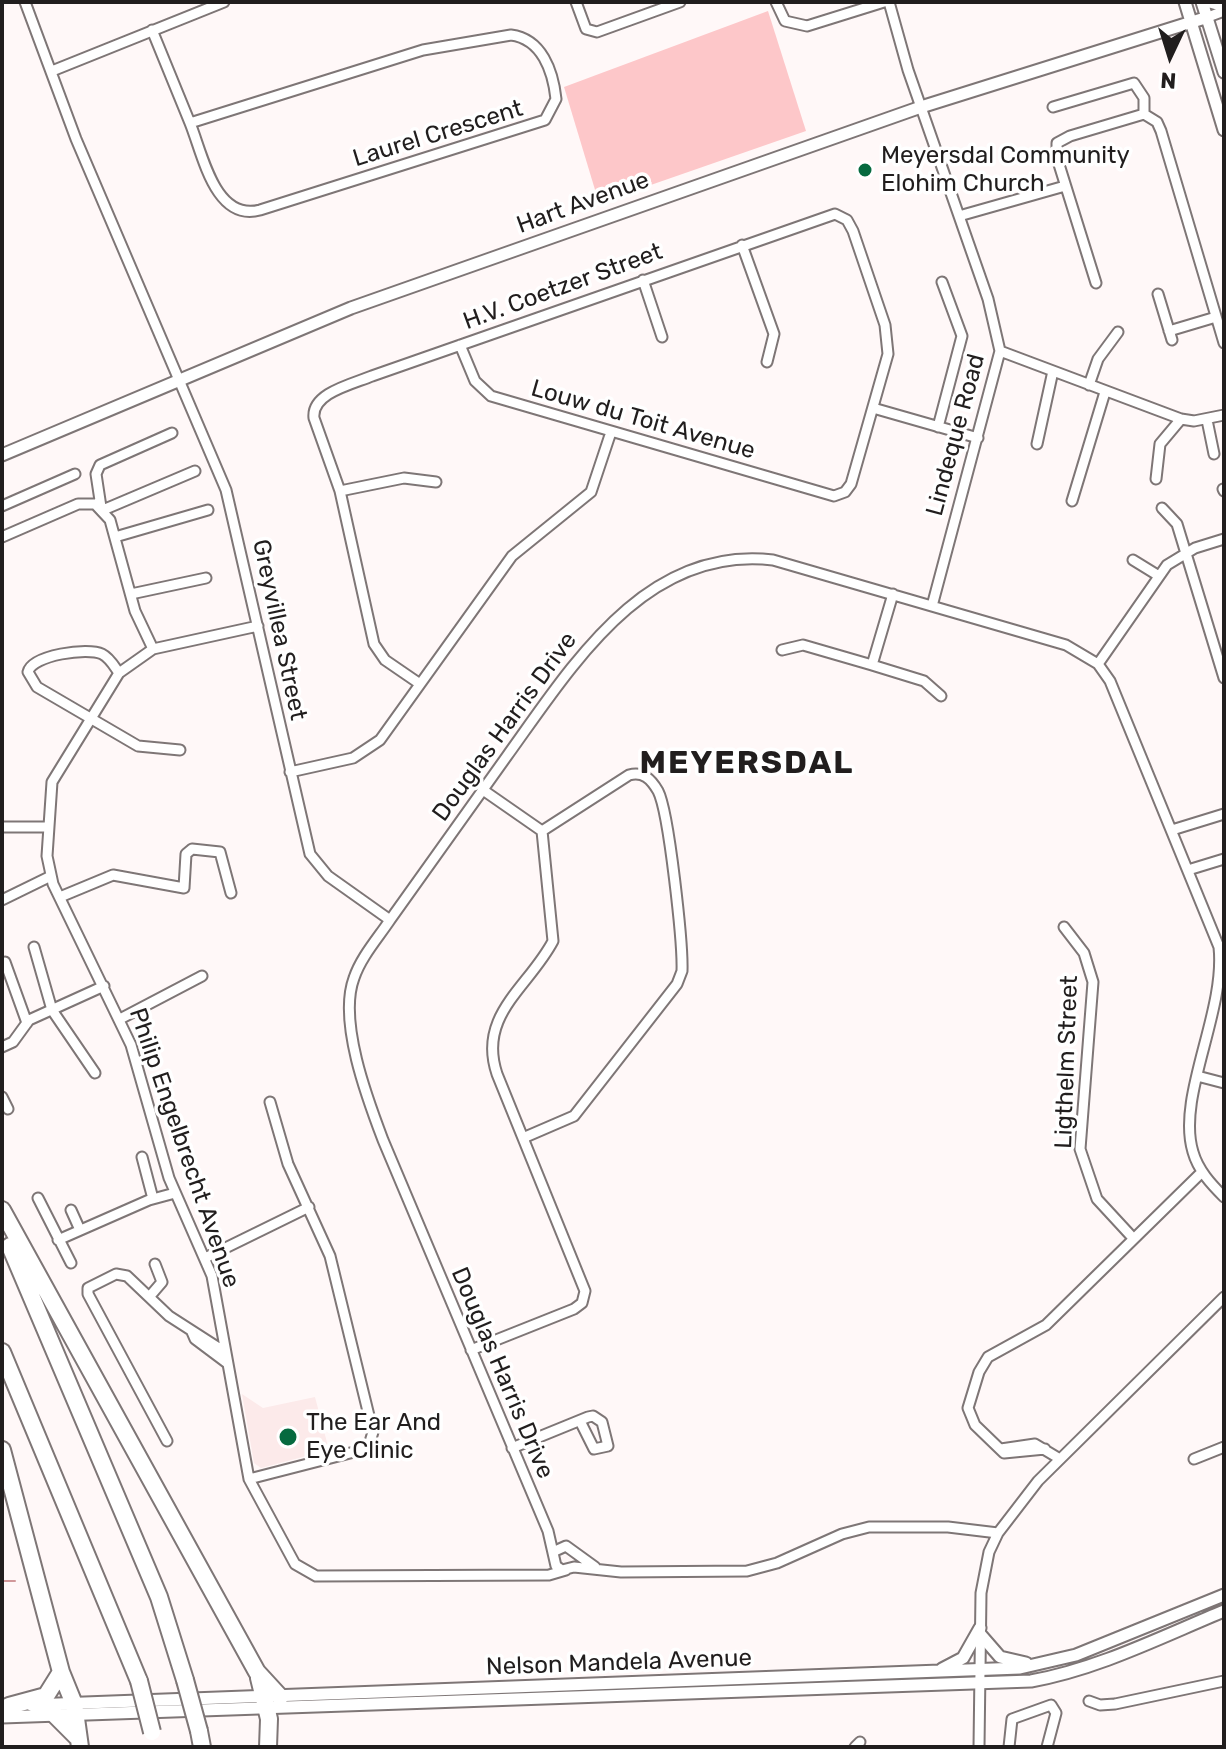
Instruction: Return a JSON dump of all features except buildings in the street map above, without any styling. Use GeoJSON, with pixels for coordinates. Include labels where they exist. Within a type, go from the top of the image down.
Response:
{"type":"FeatureCollection","features":[{"type":"Feature","properties":{"kind":"highway"},"geometry":{"type":"LineString","coordinates":[[2,1210],[257,1672],[270,1701],[268,1747]]}},
{"type":"Feature","properties":{"kind":"highway"},"geometry":{"type":"LineString","coordinates":[[2,1226],[159,1597],[200,1739]]}},
{"type":"Feature","properties":{"kind":"highway"},"geometry":{"type":"LineString","coordinates":[[2,1352],[139,1681],[154,1740]]}},
{"type":"Feature","properties":{"kind":"highway"},"geometry":{"type":"LineString","coordinates":[[2,1450],[74,1710],[80,1744]]}},
{"type":"Feature","properties":{"kind":"highway"},"geometry":{"type":"LineString","coordinates":[[4,1710],[46,1696],[61,1672]]}},
{"type":"Feature","properties":{"kind":"highway"},"geometry":{"type":"LineString","coordinates":[[55,1715],[72,1729],[80,1744]]}},
{"type":"Feature","properties":{"kind":"street","name":"Greyvillea Street"},"geometry":{"type":"LineString","coordinates":[[25,2],[76,139],[226,490],[306,844],[314,861],[328,876],[390,920]]}},
{"type":"Feature","properties":{"kind":"street"},"geometry":{"type":"LineString","coordinates":[[52,71],[224,2]]}},
{"type":"Feature","properties":{"kind":"street"},"geometry":{"type":"LineString","coordinates":[[576,2],[586,29],[597,32],[680,2]]}},
{"type":"Feature","properties":{"kind":"street"},"geometry":{"type":"LineString","coordinates":[[776,2],[785,21],[800,26],[887,2]]}},
{"type":"Feature","properties":{"kind":"street","name":"Lindeque Road"},"geometry":{"type":"LineString","coordinates":[[887,2],[988,299],[1000,351],[932,606]]}},
{"type":"Feature","properties":{"kind":"street"},"geometry":{"type":"LineString","coordinates":[[1185,2],[1224,130]]}},
{"type":"Feature","properties":{"kind":"street"},"geometry":{"type":"LineString","coordinates":[[1202,2],[1224,72]]}},
{"type":"Feature","properties":{"kind":"street"},"geometry":{"type":"LineString","coordinates":[[1210,2],[1224,9]]}},
{"type":"Feature","properties":{"kind":"street"},"geometry":{"type":"LineString","coordinates":[[1208,17],[1224,9]]}},
{"type":"Feature","properties":{"kind":"street","name":"Hart Avenue"},"geometry":{"type":"LineString","coordinates":[[2,455],[351,308],[921,107],[1208,17]]}},
{"type":"Feature","properties":{"kind":"street"},"geometry":{"type":"LineString","coordinates":[[152,30],[190,123]]}},
{"type":"Feature","properties":{"kind":"street","name":"Laurel Crescent"},"geometry":{"type":"LineString","coordinates":[[511,35],[529,40],[542,53],[556,99],[545,120],[526,128],[260,210],[239,212],[220,196],[190,123],[423,50],[511,35]]}},
{"type":"Feature","properties":{"kind":"street"},"geometry":{"type":"LineString","coordinates":[[1053,107],[1134,83],[1144,98],[1144,114]]}},
{"type":"Feature","properties":{"kind":"street"},"geometry":{"type":"LineString","coordinates":[[1096,283],[1057,158],[1057,143],[1070,136],[1144,114],[1157,122],[1161,131],[1224,343]]}},
{"type":"Feature","properties":{"kind":"street"},"geometry":{"type":"LineString","coordinates":[[959,216],[1065,186]]}},
{"type":"Feature","properties":{"kind":"street","name":"H.V. Coetzer Street"},"geometry":{"type":"LineString","coordinates":[[420,684],[385,660],[374,644],[340,491],[316,424],[314,410],[317,402],[372,376],[825,216],[841,215],[847,220],[885,325],[888,354],[851,484],[842,494]]}},
{"type":"Feature","properties":{"kind":"street"},"geometry":{"type":"LineString","coordinates":[[742,245],[774,334],[767,362]]}},
{"type":"Feature","properties":{"kind":"street"},"geometry":{"type":"LineString","coordinates":[[643,280],[662,337]]}},
{"type":"Feature","properties":{"kind":"street"},"geometry":{"type":"LineString","coordinates":[[938,427],[962,336],[942,282]]}},
{"type":"Feature","properties":{"kind":"street"},"geometry":{"type":"LineString","coordinates":[[1158,294],[1170,336],[1216,317]]}},
{"type":"Feature","properties":{"kind":"street"},"geometry":{"type":"LineString","coordinates":[[1089,385],[1098,359],[1118,332]]}},
{"type":"Feature","properties":{"kind":"street","name":"Louw du Toit Avenue"},"geometry":{"type":"LineString","coordinates":[[460,345],[475,381],[491,396],[828,495],[842,494]]}},
{"type":"Feature","properties":{"kind":"street"},"geometry":{"type":"LineString","coordinates":[[1000,351],[1052,377],[1089,385],[1181,419],[1207,420],[1224,415]]}},
{"type":"Feature","properties":{"kind":"street"},"geometry":{"type":"LineString","coordinates":[[1037,444],[1052,377]]}},
{"type":"Feature","properties":{"kind":"street"},"geometry":{"type":"LineString","coordinates":[[1072,501],[1105,392]]}},
{"type":"Feature","properties":{"kind":"street"},"geometry":{"type":"LineString","coordinates":[[873,408],[978,438]]}},
{"type":"Feature","properties":{"kind":"street"},"geometry":{"type":"LineString","coordinates":[[1156,479],[1160,444],[1181,419]]}},
{"type":"Feature","properties":{"kind":"street"},"geometry":{"type":"LineString","coordinates":[[1207,420],[1214,454]]}},
{"type":"Feature","properties":{"kind":"street"},"geometry":{"type":"LineString","coordinates":[[290,772],[363,754],[380,740],[512,556],[591,492],[611,432]]}},
{"type":"Feature","properties":{"kind":"street"},"geometry":{"type":"LineString","coordinates":[[153,649],[102,508],[96,474],[100,465],[172,433]]}},
{"type":"Feature","properties":{"kind":"street"},"geometry":{"type":"LineString","coordinates":[[2,537],[78,504],[90,503],[102,508],[195,471]]}},
{"type":"Feature","properties":{"kind":"street"},"geometry":{"type":"LineString","coordinates":[[2,506],[75,474]]}},
{"type":"Feature","properties":{"kind":"street"},"geometry":{"type":"LineString","coordinates":[[340,491],[404,478],[436,482]]}},
{"type":"Feature","properties":{"kind":"street"},"geometry":{"type":"LineString","coordinates":[[1162,508],[1177,524],[1224,678]]}},
{"type":"Feature","properties":{"kind":"street"},"geometry":{"type":"LineString","coordinates":[[115,537],[208,510]]}},
{"type":"Feature","properties":{"kind":"street"},"geometry":{"type":"LineString","coordinates":[[1224,539],[1185,553],[1159,576],[1098,664],[1110,681],[1219,947],[1223,970],[1220,996],[1190,1135],[1192,1150],[1202,1172],[1224,1197]]}},
{"type":"Feature","properties":{"kind":"street","name":"Douglas Harris Drive"},"geometry":{"type":"LineString","coordinates":[[598,1568],[548,1531],[383,1140],[354,1040],[350,1007],[353,982],[390,920],[591,640],[677,575],[709,565],[762,559],[1066,645],[1098,664]]}},
{"type":"Feature","properties":{"kind":"street"},"geometry":{"type":"LineString","coordinates":[[1133,560],[1159,576]]}},
{"type":"Feature","properties":{"kind":"street"},"geometry":{"type":"LineString","coordinates":[[131,594],[206,578]]}},
{"type":"Feature","properties":{"kind":"street"},"geometry":{"type":"LineString","coordinates":[[872,665],[893,594]]}},
{"type":"Feature","properties":{"kind":"street","name":"Philip Engelbrecht Avenue"},"geometry":{"type":"LineString","coordinates":[[258,626],[153,649],[119,673],[52,782],[47,827],[51,876],[131,1045],[173,1188],[205,1258],[216,1294],[249,1479],[295,1564],[308,1574],[532,1573]]}},
{"type":"Feature","properties":{"kind":"street"},"geometry":{"type":"LineString","coordinates":[[782,650],[803,645],[924,681],[941,696]]}},
{"type":"Feature","properties":{"kind":"street"},"geometry":{"type":"LineString","coordinates":[[119,673],[109,659],[97,652],[41,658],[30,666],[28,677],[32,683],[138,746],[180,750]]}},
{"type":"Feature","properties":{"kind":"street"},"geometry":{"type":"LineString","coordinates":[[523,1138],[574,1116],[677,984],[682,971],[663,805],[649,778],[637,773],[629,775],[542,831]]}},
{"type":"Feature","properties":{"kind":"street"},"geometry":{"type":"LineString","coordinates":[[471,1350],[574,1309],[585,1295],[581,1276],[494,1065],[491,1041],[499,1013],[553,941],[542,831],[483,790]]}},
{"type":"Feature","properties":{"kind":"street"},"geometry":{"type":"LineString","coordinates":[[1172,830],[1224,814]]}},
{"type":"Feature","properties":{"kind":"street"},"geometry":{"type":"LineString","coordinates":[[2,827],[47,827]]}},
{"type":"Feature","properties":{"kind":"street"},"geometry":{"type":"LineString","coordinates":[[60,897],[113,875],[184,888],[188,851],[213,850],[221,854],[231,893]]}},
{"type":"Feature","properties":{"kind":"street"},"geometry":{"type":"LineString","coordinates":[[1188,870],[1224,859]]}},
{"type":"Feature","properties":{"kind":"street"},"geometry":{"type":"LineString","coordinates":[[2,900],[51,876]]}},
{"type":"Feature","properties":{"kind":"street","name":"Ligthelm Street"},"geometry":{"type":"LineString","coordinates":[[1064,927],[1084,953],[1093,982],[1080,1149],[1097,1199],[1133,1238]]}},
{"type":"Feature","properties":{"kind":"street"},"geometry":{"type":"LineString","coordinates":[[34,947],[52,1010],[95,1073]]}},
{"type":"Feature","properties":{"kind":"street"},"geometry":{"type":"LineString","coordinates":[[5,962],[27,1023]]}},
{"type":"Feature","properties":{"kind":"street"},"geometry":{"type":"LineString","coordinates":[[120,1019],[202,976]]}},
{"type":"Feature","properties":{"kind":"street"},"geometry":{"type":"LineString","coordinates":[[2,1047],[13,1042],[27,1023],[104,986]]}},
{"type":"Feature","properties":{"kind":"street"},"geometry":{"type":"LineString","coordinates":[[1201,1077],[1224,1083]]}},
{"type":"Feature","properties":{"kind":"street"},"geometry":{"type":"LineString","coordinates":[[2,1097],[8,1109]]}},
{"type":"Feature","properties":{"kind":"street"},"geometry":{"type":"LineString","coordinates":[[249,1479],[358,1451],[369,1445],[373,1437],[330,1256],[288,1164],[270,1102]]}},
{"type":"Feature","properties":{"kind":"street"},"geometry":{"type":"LineString","coordinates":[[142,1157],[151,1197]]}},
{"type":"Feature","properties":{"kind":"street"},"geometry":{"type":"LineString","coordinates":[[1060,1459],[1045,1449],[1011,1455],[1001,1449],[969,1416],[971,1394],[983,1364],[998,1350],[1046,1325],[1202,1172]]}},
{"type":"Feature","properties":{"kind":"street"},"geometry":{"type":"LineString","coordinates":[[58,1240],[173,1188]]}},
{"type":"Feature","properties":{"kind":"street"},"geometry":{"type":"LineString","coordinates":[[38,1198],[71,1263]]}},
{"type":"Feature","properties":{"kind":"street"},"geometry":{"type":"LineString","coordinates":[[205,1258],[309,1207]]}},
{"type":"Feature","properties":{"kind":"street"},"geometry":{"type":"LineString","coordinates":[[71,1210],[80,1230]]}},
{"type":"Feature","properties":{"kind":"street"},"geometry":{"type":"LineString","coordinates":[[150,1296],[162,1282],[155,1264]]}},
{"type":"Feature","properties":{"kind":"street"},"geometry":{"type":"LineString","coordinates":[[167,1441],[87,1290],[103,1279],[122,1274],[192,1332],[225,1352]]}},
{"type":"Feature","properties":{"kind":"street"},"geometry":{"type":"LineString","coordinates":[[979,1747],[981,1593],[989,1552],[998,1533],[1028,1492],[1224,1297]]}},
{"type":"Feature","properties":{"kind":"street"},"geometry":{"type":"LineString","coordinates":[[192,1332],[195,1339],[227,1363]]}},
{"type":"Feature","properties":{"kind":"street"},"geometry":{"type":"LineString","coordinates":[[512,1448],[580,1421]]}},
{"type":"Feature","properties":{"kind":"street"},"geometry":{"type":"LineString","coordinates":[[1194,1459],[1224,1447]]}},
{"type":"Feature","properties":{"kind":"street","name":"Douglas Harris Drive"},"geometry":{"type":"LineString","coordinates":[[532,1573],[549,1575],[570,1568],[621,1572],[747,1571],[777,1563],[842,1534],[869,1527],[948,1527],[998,1533]]}},
{"type":"Feature","properties":{"kind":"street"},"geometry":{"type":"LineString","coordinates":[[548,1531],[556,1566],[570,1568],[577,1555]]}},
{"type":"Feature","properties":{"kind":"street"},"geometry":{"type":"LineString","coordinates":[[532,1573],[545,1568],[554,1555],[566,1546]]}},
{"type":"Feature","properties":{"kind":"street","name":"Nelson Mandela Avenue"},"geometry":{"type":"LineString","coordinates":[[4,1710],[74,1710],[979,1671],[1054,1661],[1224,1595]]}},
{"type":"Feature","properties":{"kind":"street","name":"Nelson Mandela Avenue"},"geometry":{"type":"LineString","coordinates":[[270,1701],[1031,1681],[1068,1674],[1224,1611]]}},
{"type":"Feature","properties":{"kind":"street"},"geometry":{"type":"LineString","coordinates":[[980,1631],[994,1653],[1009,1660],[1054,1661]]}},
{"type":"Feature","properties":{"kind":"street"},"geometry":{"type":"LineString","coordinates":[[934,1672],[963,1658],[980,1631]]}},
{"type":"Feature","properties":{"kind":"street"},"geometry":{"type":"LineString","coordinates":[[1089,1701],[1115,1704],[1224,1681]]}},
{"type":"Feature","properties":{"kind":"street"},"geometry":{"type":"LineString","coordinates":[[1009,1747],[1012,1719],[1051,1705],[1056,1713],[1047,1747]]}},
{"type":"Feature","properties":{"kind":"street","name":"Nelson Mandela Avenue"},"geometry":{"type":"LineString","coordinates":[[4,1710],[55,1715],[74,1710]]}},
{"type":"Feature","properties":{"kind":"shaded area"},"geometry":{"type":"Polygon","coordinates":[[[768,11],[806,131],[599,203],[564,87],[768,11]]]}},
{"type":"Feature","properties":{"kind":"shaded area","name":"The Ear And Eye Clinic"},"geometry":{"type":"Polygon","coordinates":[[[242,1394],[263,1408],[315,1397],[329,1450],[261,1468],[254,1463],[242,1394]]]}},
{"type":"Feature","properties":{"kind":"waterway"},"geometry":{"type":"LineString","coordinates":[[2,1581],[15,1581]]}},
{"type":"Feature","properties":{"kind":"place","name":"Meyersdal Community Elohim Church"},"geometry":{"type":"Point","coordinates":[865,170]}},
{"type":"Feature","properties":{"kind":"place","name":"The Ear And Eye Clinic"},"geometry":{"type":"Point","coordinates":[288,1437]}},
{"type":"Feature","properties":{"kind":"district","name":"MEYERSDAL"},"geometry":{"type":"Point","coordinates":[747,764]}}]}
